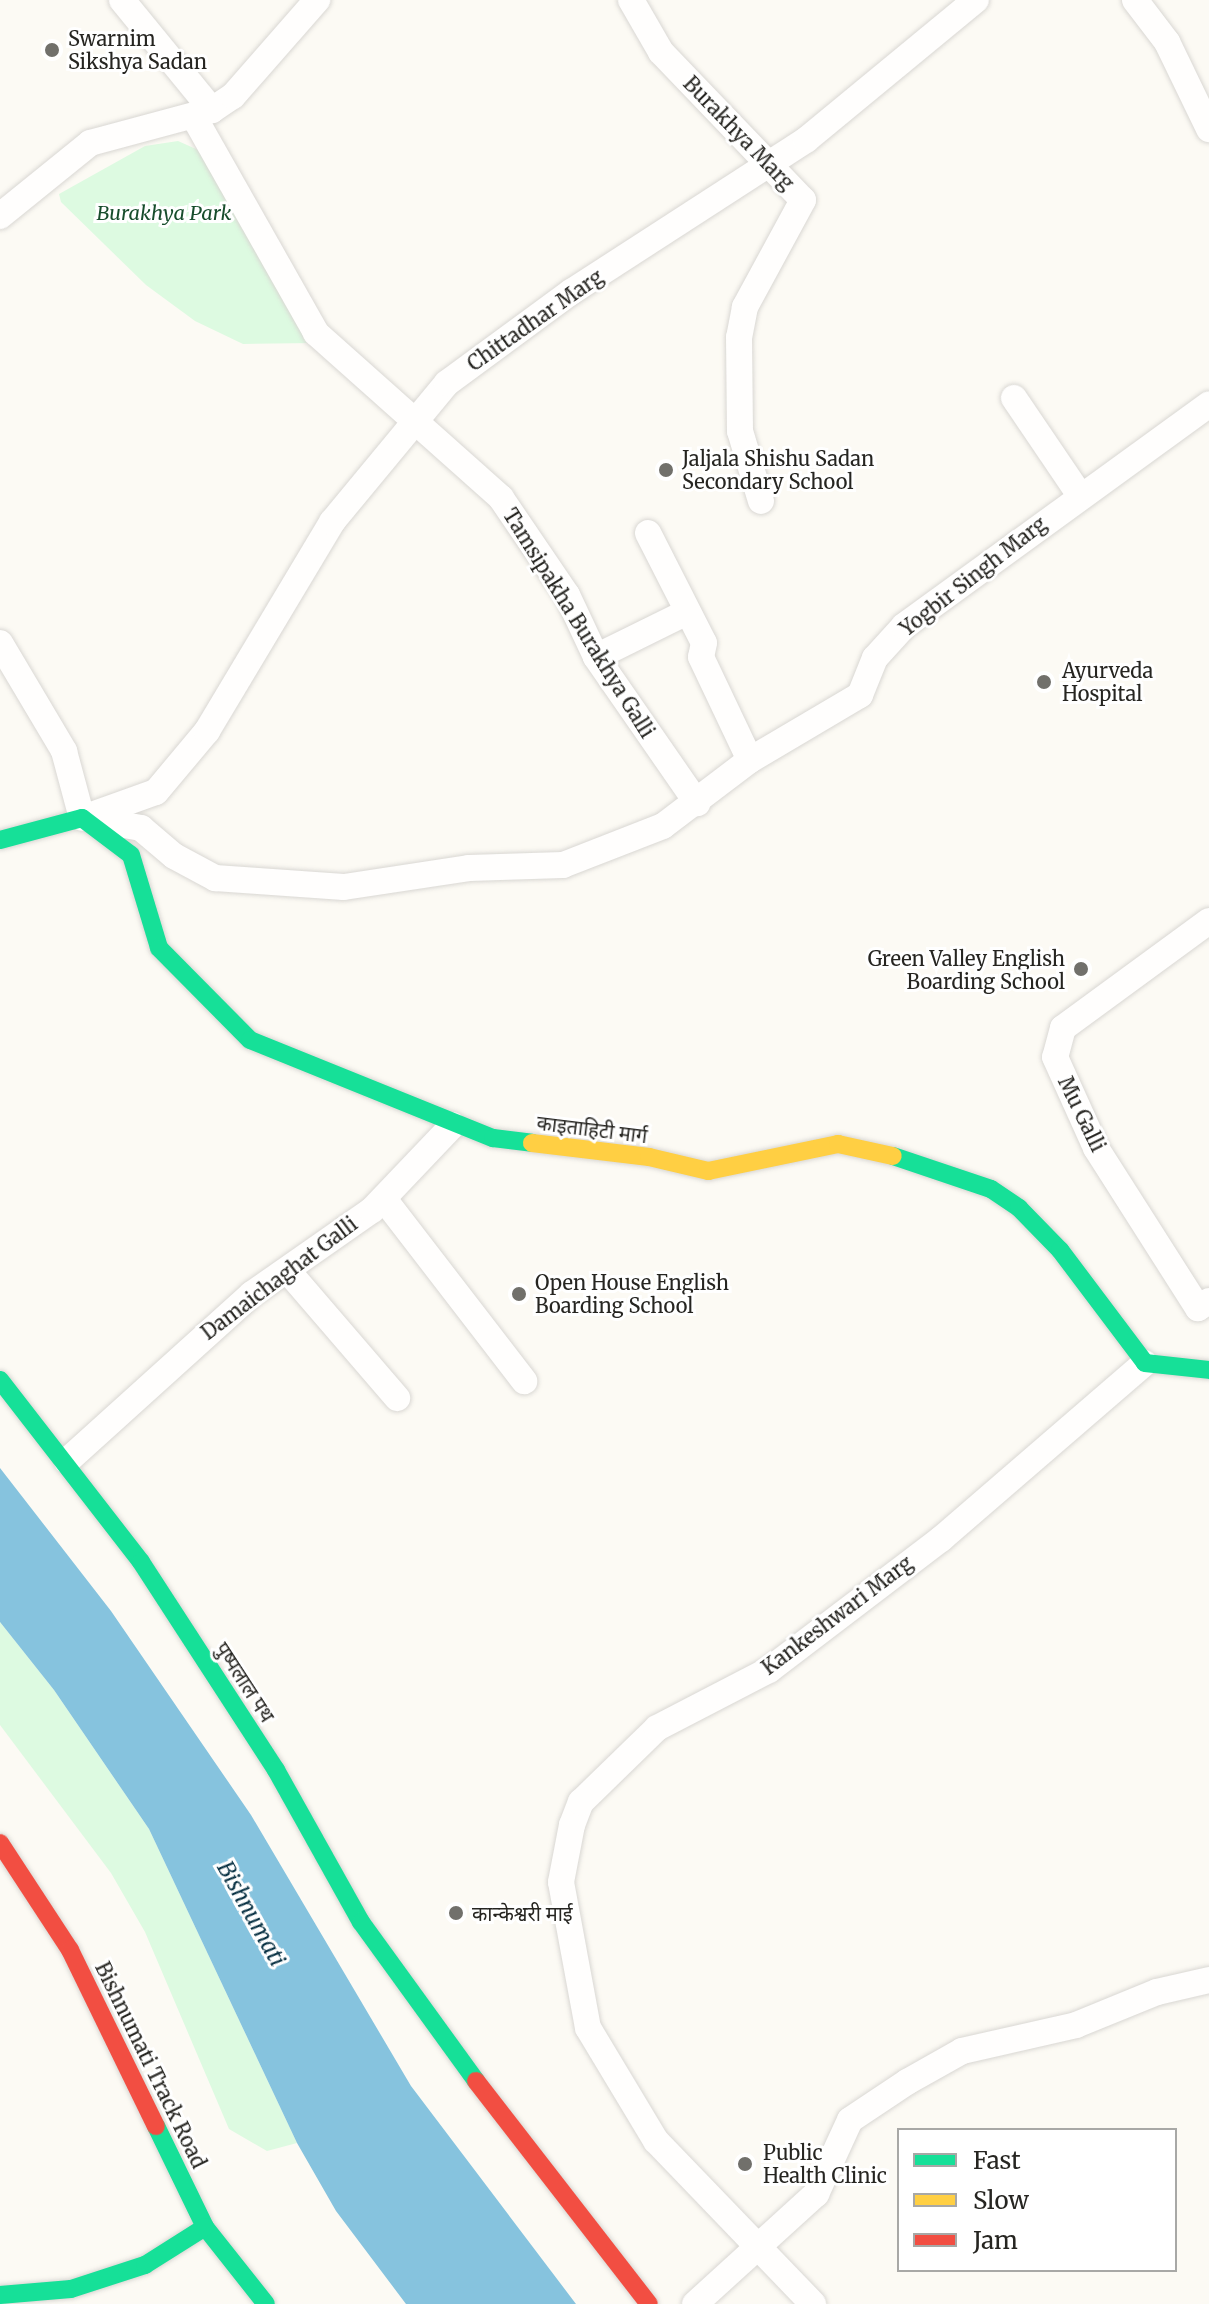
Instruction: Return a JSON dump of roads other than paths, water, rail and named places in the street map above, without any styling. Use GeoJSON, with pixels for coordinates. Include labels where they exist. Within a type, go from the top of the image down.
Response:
{"type":"FeatureCollection","features":[{"type":"Feature","properties":{"kind":"street","name":"Tamsipakha Burakhya Galli"},"geometry":{"type":"LineString","coordinates":[[122,0],[203,114],[316,333],[501,498],[567,595],[596,657],[697,803]]}},
{"type":"Feature","properties":{"kind":"street"},"geometry":{"type":"LineString","coordinates":[[0,216],[90,143],[203,114],[233,96],[317,0]]}},
{"type":"Feature","properties":{"kind":"street","name":"Burakhya Marg"},"geometry":{"type":"LineString","coordinates":[[631,0],[661,52],[803,200],[745,307],[739,337],[740,431],[761,501]]}},
{"type":"Feature","properties":{"kind":"street","name":"Chittadhar Marg"},"geometry":{"type":"LineString","coordinates":[[82,818],[156,792],[207,731],[332,522],[414,420],[482,353],[768,162],[806,140],[976,0]]}},
{"type":"Feature","properties":{"kind":"street"},"geometry":{"type":"LineString","coordinates":[[1135,0],[1167,42],[1209,129]]}},
{"type":"Feature","properties":{"kind":"street"},"geometry":{"type":"LineString","coordinates":[[1014,398],[1079,494]]}},
{"type":"Feature","properties":{"kind":"street","name":"Yogbir Singh Marg"},"geometry":{"type":"LineString","coordinates":[[82,818],[141,828],[174,856],[215,878],[344,887],[469,868],[563,865],[663,826],[750,760],[860,695],[875,658],[904,626],[1079,494],[1209,404]]}},
{"type":"Feature","properties":{"kind":"street"},"geometry":{"type":"LineString","coordinates":[[648,533],[704,643],[701,657],[750,760]]}},
{"type":"Feature","properties":{"kind":"street"},"geometry":{"type":"LineString","coordinates":[[596,657],[687,612]]}},
{"type":"Feature","properties":{"kind":"street"},"geometry":{"type":"LineString","coordinates":[[0,643],[64,751],[82,818],[0,840]]}},
{"type":"Feature","properties":{"kind":"street","name":"काइताहिटी मार्ग"},"geometry":{"type":"LineString","coordinates":[[82,818],[131,855],[159,948],[250,1040],[453,1125],[493,1138],[649,1157],[708,1171],[838,1144],[917,1162],[991,1189],[1019,1208],[1060,1250],[1145,1363]]}},
{"type":"Feature","properties":{"kind":"street","name":"Mu Galli"},"geometry":{"type":"LineString","coordinates":[[1204,1305],[1096,1148],[1055,1057],[1063,1028],[1209,921]]}},
{"type":"Feature","properties":{"kind":"street","name":"Damaichaghat Galli"},"geometry":{"type":"LineString","coordinates":[[67,1461],[188,1347],[384,1199],[453,1125]]}},
{"type":"Feature","properties":{"kind":"street"},"geometry":{"type":"LineString","coordinates":[[384,1199],[524,1381]]}},
{"type":"Feature","properties":{"kind":"street"},"geometry":{"type":"LineString","coordinates":[[287,1270],[397,1398]]}},
{"type":"Feature","properties":{"kind":"street"},"geometry":{"type":"LineString","coordinates":[[1145,1363],[1209,1370]]}},
{"type":"Feature","properties":{"kind":"street","name":"Kankeshwari Marg"},"geometry":{"type":"LineString","coordinates":[[813,2304],[656,2141],[588,2028],[561,1882],[581,1802],[657,1728],[769,1670],[941,1539],[1145,1363]]}},
{"type":"Feature","properties":{"kind":"street","name":"पुष्पलाल पथ"},"geometry":{"type":"LineString","coordinates":[[0,1380],[67,1461],[141,1562],[276,1770],[361,1922],[431,2022],[649,2304]]}},
{"type":"Feature","properties":{"kind":"street","name":"Bishnumati Track Road"},"geometry":{"type":"LineString","coordinates":[[0,1843],[70,1950],[205,2227],[266,2304]]}},
{"type":"Feature","properties":{"kind":"street"},"geometry":{"type":"LineString","coordinates":[[695,2304],[816,2194],[850,2120],[907,2082],[962,2051],[1076,2025],[1157,1992],[1209,1980]]}},
{"type":"Feature","properties":{"kind":"street"},"geometry":{"type":"LineString","coordinates":[[0,2295],[71,2289],[145,2265],[205,2227]]}},
{"type":"Feature","properties":{"kind":"water","name":"Bishnumati"},"geometry":{"type":"Polygon","coordinates":[[[0,1468],[111,1611],[251,1815],[411,2086],[576,2304],[406,2304],[336,2211],[297,2143],[149,1829],[54,1690],[0,1622],[0,1468]]]}},
{"type":"Feature","properties":{"kind":"place","name":"Swarnim Sikshya Sadan"},"geometry":{"type":"Point","coordinates":[52,50]}},
{"type":"Feature","properties":{"kind":"place","name":"Jaljala Shishu Sadan Secondary School"},"geometry":{"type":"Point","coordinates":[666,470]}},
{"type":"Feature","properties":{"kind":"place","name":"Ayurveda Hospital"},"geometry":{"type":"Point","coordinates":[1044,682]}},
{"type":"Feature","properties":{"kind":"place","name":"Green Valley English Boarding School"},"geometry":{"type":"Point","coordinates":[1081,969]}},
{"type":"Feature","properties":{"kind":"place","name":"Open House English Boarding School"},"geometry":{"type":"Point","coordinates":[519,1294]}},
{"type":"Feature","properties":{"kind":"place","name":"कान्केश्वरी माई"},"geometry":{"type":"Point","coordinates":[456,1913]}},
{"type":"Feature","properties":{"kind":"place","name":"Public Health Clinic"},"geometry":{"type":"Point","coordinates":[745,2164]}},
{"type":"Feature","properties":{"kind":"park label","name":"Burakhya Park"},"geometry":{"type":"Point","coordinates":[164,212]}}]}
